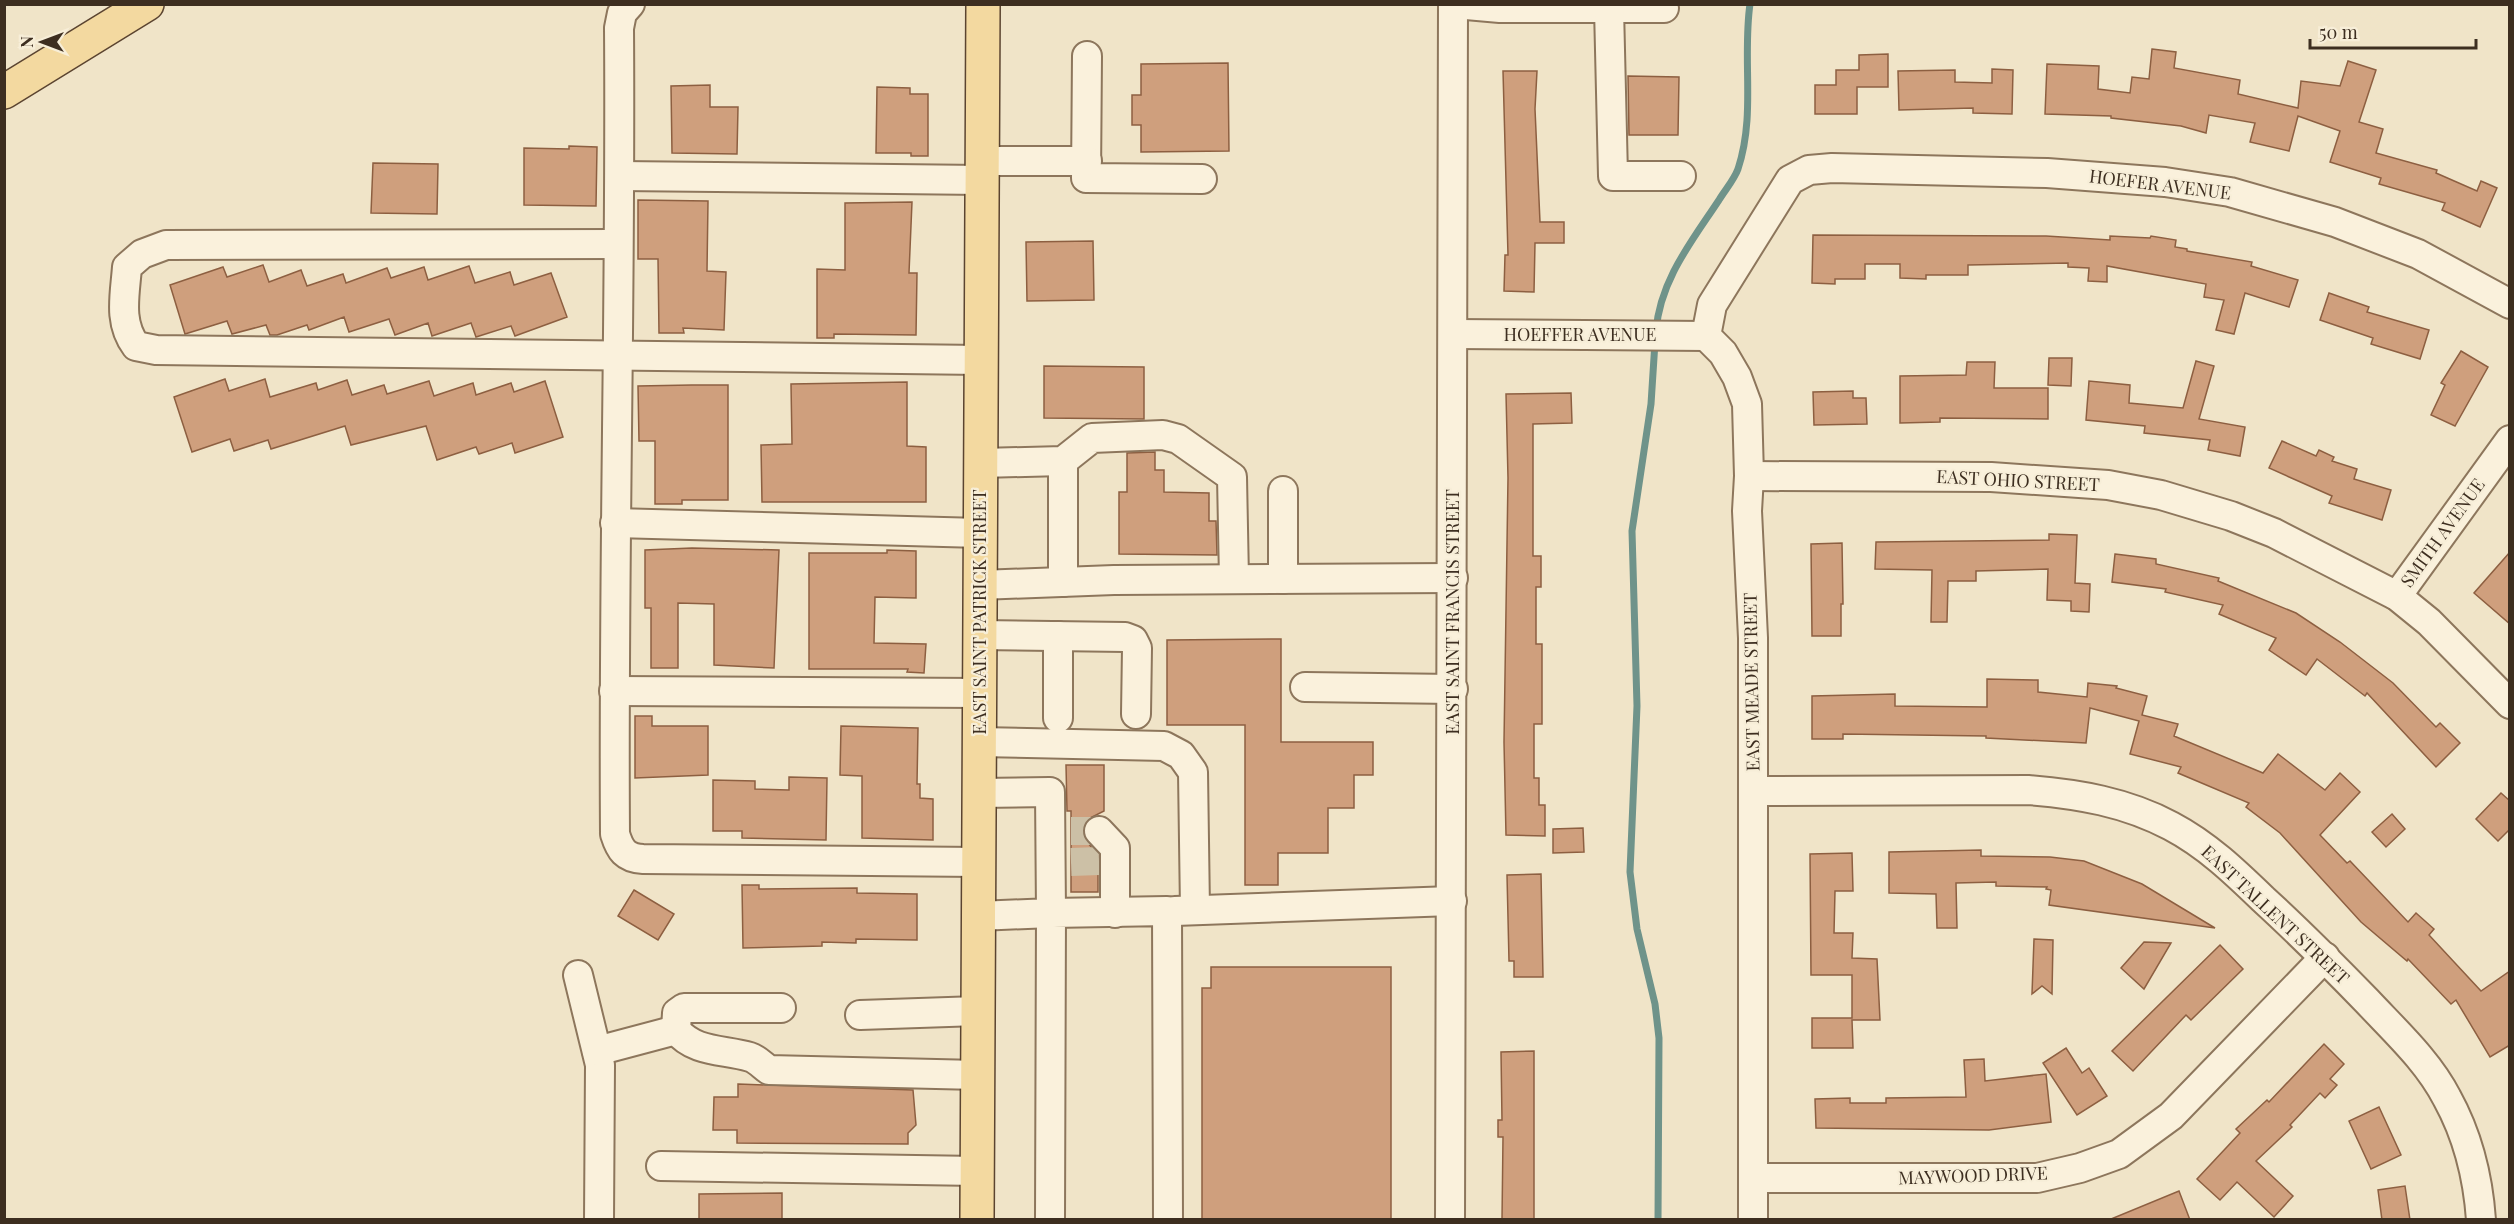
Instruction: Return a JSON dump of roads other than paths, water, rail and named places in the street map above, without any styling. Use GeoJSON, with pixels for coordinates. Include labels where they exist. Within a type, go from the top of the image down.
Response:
{"type":"FeatureCollection","features":[{"type":"Feature","properties":{"kind":"main road"},"geometry":{"type":"LineString","coordinates":[[4,92],[147,4]]}},
{"type":"Feature","properties":{"kind":"main road","name":"EAST SAINT PATRICK STREET"},"geometry":{"type":"LineString","coordinates":[[977,1220],[983,4]]}},
{"type":"Feature","properties":{"kind":"street"},"geometry":{"type":"LineString","coordinates":[[1454,4],[1500,9],[1664,8]]}},
{"type":"Feature","properties":{"kind":"street","name":"EAST SAINT FRANCIS STREET"},"geometry":{"type":"LineString","coordinates":[[1450,1220],[1454,4]]}},
{"type":"Feature","properties":{"kind":"street"},"geometry":{"type":"LineString","coordinates":[[626,9],[619,28],[620,176],[616,354],[615,834],[620,850],[631,858],[979,862]]}},
{"type":"Feature","properties":{"kind":"street"},"geometry":{"type":"LineString","coordinates":[[1609,9],[1613,176],[1681,176]]}},
{"type":"Feature","properties":{"kind":"street"},"geometry":{"type":"LineString","coordinates":[[1087,56],[1086,178],[1202,179]]}},
{"type":"Feature","properties":{"kind":"street"},"geometry":{"type":"LineString","coordinates":[[620,176],[982,170],[1087,161]]}},
{"type":"Feature","properties":{"kind":"street","name":"HOEFER AVENUE"},"geometry":{"type":"LineString","coordinates":[[1693,336],[1790,180],[1809,170],[1832,168],[2047,173],[2165,182],[2230,192],[2334,222],[2418,254],[2510,304]]}},
{"type":"Feature","properties":{"kind":"street"},"geometry":{"type":"LineString","coordinates":[[617,244],[166,245],[142,254],[127,267],[123,311],[126,332],[136,345],[156,350],[981,360]]}},
{"type":"Feature","properties":{"kind":"street","name":"HOEFFER AVENUE"},"geometry":{"type":"LineString","coordinates":[[1454,334],[1693,336]]}},
{"type":"Feature","properties":{"kind":"street","name":"EAST MEADE STREET"},"geometry":{"type":"LineString","coordinates":[[1693,336],[1723,353],[1737,377],[1747,405],[1749,476],[1747,511],[1753,638],[1753,1220]]}},
{"type":"Feature","properties":{"kind":"street"},"geometry":{"type":"LineString","coordinates":[[981,463],[1062,461],[1092,438],[1163,435],[1178,440],[1227,472],[1233,483],[1234,579]]}},
{"type":"Feature","properties":{"kind":"street","name":"SMITH AVENUE"},"geometry":{"type":"LineString","coordinates":[[2397,596],[2510,440]]}},
{"type":"Feature","properties":{"kind":"street"},"geometry":{"type":"LineString","coordinates":[[1062,461],[1063,582]]}},
{"type":"Feature","properties":{"kind":"street","name":"EAST OHIO STREET"},"geometry":{"type":"LineString","coordinates":[[1749,476],[2052,479],[2119,487],[2161,495],[2231,516],[2274,533],[2397,596],[2429,622],[2510,704]]}},
{"type":"Feature","properties":{"kind":"street"},"geometry":{"type":"LineString","coordinates":[[1283,491],[1283,579]]}},
{"type":"Feature","properties":{"kind":"street"},"geometry":{"type":"LineString","coordinates":[[615,523],[980,533]]}},
{"type":"Feature","properties":{"kind":"street"},"geometry":{"type":"LineString","coordinates":[[980,585],[1234,579],[1453,578]]}},
{"type":"Feature","properties":{"kind":"street"},"geometry":{"type":"LineString","coordinates":[[980,635],[1125,637],[1133,640],[1137,648],[1136,714]]}},
{"type":"Feature","properties":{"kind":"street"},"geometry":{"type":"LineString","coordinates":[[1058,636],[1058,717]]}},
{"type":"Feature","properties":{"kind":"street"},"geometry":{"type":"LineString","coordinates":[[1305,687],[1453,689]]}},
{"type":"Feature","properties":{"kind":"street"},"geometry":{"type":"LineString","coordinates":[[614,691],[980,693]]}},
{"type":"Feature","properties":{"kind":"street"},"geometry":{"type":"LineString","coordinates":[[979,742],[1164,746],[1181,755],[1193,772],[1181,911],[1167,1220]]}},
{"type":"Feature","properties":{"kind":"street","name":"EAST TALLENT STREET"},"geometry":{"type":"LineString","coordinates":[[1754,791],[2028,790],[2064,793],[2122,805],[2172,826],[2217,856],[2325,957],[2416,1053],[2447,1098],[2469,1147],[2479,1190],[2481,1220]]}},
{"type":"Feature","properties":{"kind":"street"},"geometry":{"type":"LineString","coordinates":[[979,793],[1050,792],[1084,847],[1115,913]]}},
{"type":"Feature","properties":{"kind":"street"},"geometry":{"type":"LineString","coordinates":[[1050,1220],[1051,913],[1084,847]]}},
{"type":"Feature","properties":{"kind":"street"},"geometry":{"type":"LineString","coordinates":[[978,916],[1452,901]]}},
{"type":"Feature","properties":{"kind":"street","name":"MAYWOOD DRIVE"},"geometry":{"type":"LineString","coordinates":[[1754,1178],[2037,1178],[2080,1168],[2119,1154],[2171,1116],[2325,957]]}},
{"type":"Feature","properties":{"kind":"street"},"geometry":{"type":"LineString","coordinates":[[578,975],[600,1065],[599,1220]]}},
{"type":"Feature","properties":{"kind":"street"},"geometry":{"type":"LineString","coordinates":[[781,1008],[684,1008],[677,1013],[676,1030],[686,1041],[714,1051],[752,1057],[769,1070],[978,1075]]}},
{"type":"Feature","properties":{"kind":"street"},"geometry":{"type":"LineString","coordinates":[[860,1015],[978,1011]]}},
{"type":"Feature","properties":{"kind":"street"},"geometry":{"type":"LineString","coordinates":[[597,1051],[676,1030]]}},
{"type":"Feature","properties":{"kind":"street"},"geometry":{"type":"LineString","coordinates":[[661,1166],[977,1171]]}},
{"type":"Feature","properties":{"kind":"waterway"},"geometry":{"type":"LineString","coordinates":[[1656,331],[1664,295],[1679,262],[1738,169],[1748,108],[1747,45],[1750,4]]}},
{"type":"Feature","properties":{"kind":"waterway"},"geometry":{"type":"LineString","coordinates":[[1655,342],[1651,404],[1632,531],[1637,706],[1630,872],[1637,929],[1655,1004],[1659,1038],[1658,1220]]}},
{"type":"Feature","properties":{"kind":"tunnel"},"geometry":{"type":"LineString","coordinates":[[1071,831],[1099,831]]}},
{"type":"Feature","properties":{"kind":"tunnel"},"geometry":{"type":"LineString","coordinates":[[1071,862],[1099,861]]}}]}
